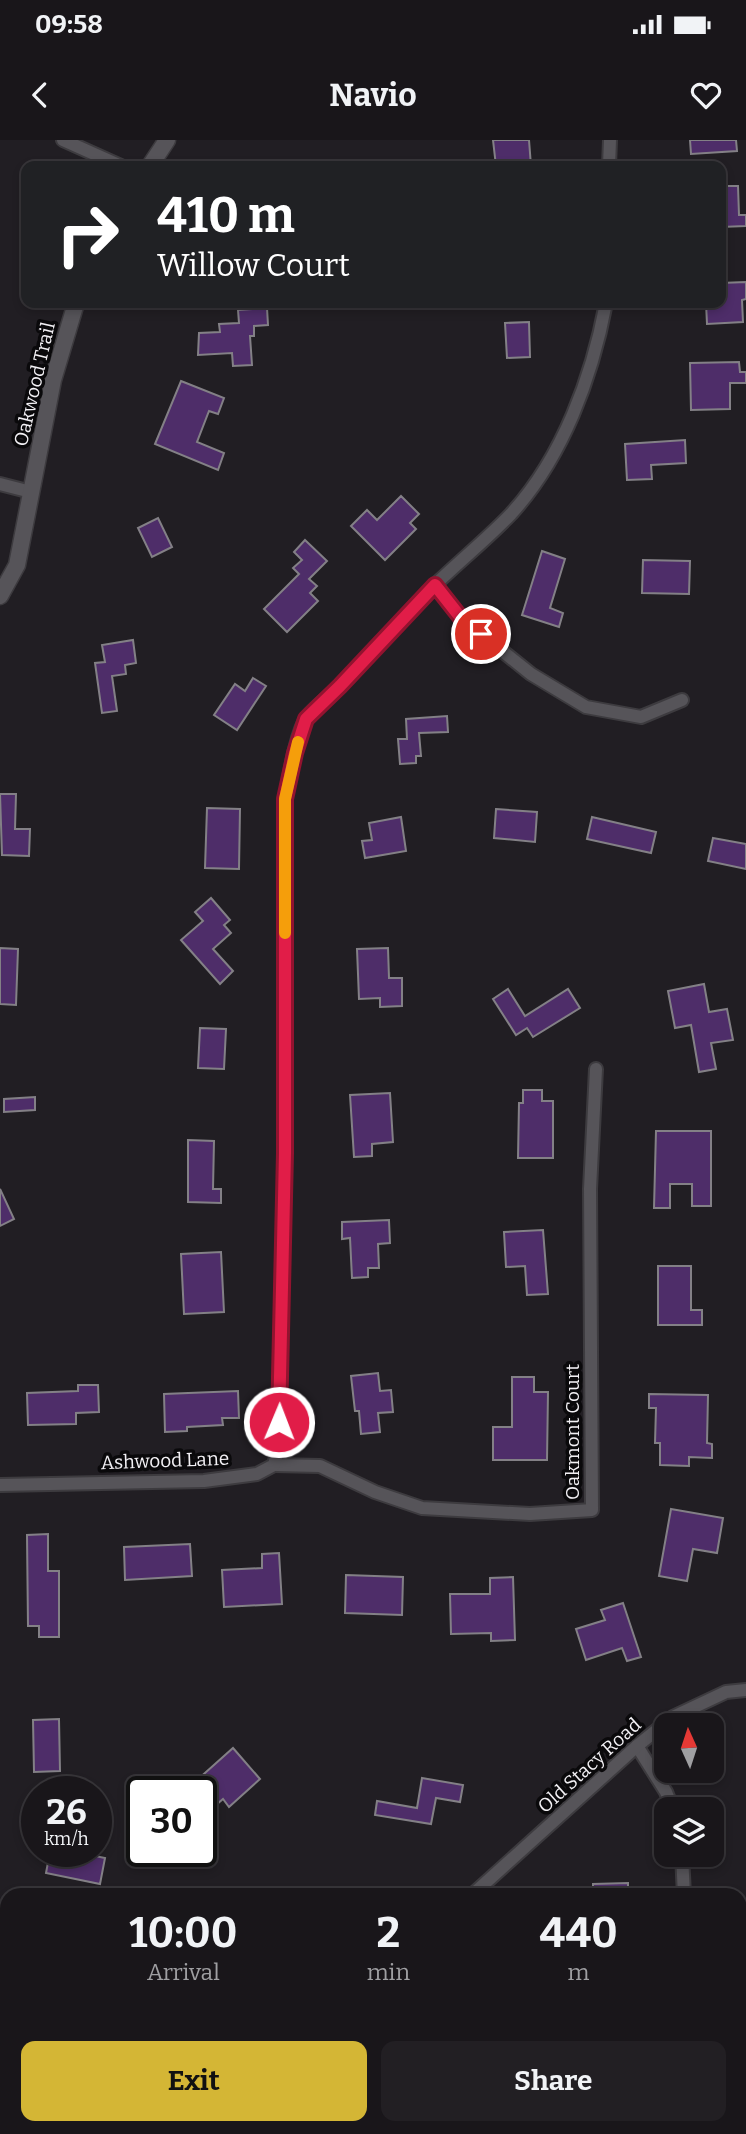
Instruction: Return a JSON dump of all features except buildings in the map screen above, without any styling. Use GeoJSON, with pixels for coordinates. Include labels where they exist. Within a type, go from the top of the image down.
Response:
{"type":"FeatureCollection","features":[{"type":"Feature","properties":{"kind":"street"},"geometry":{"type":"LineString","coordinates":[[63,140],[110,161]]}},
{"type":"Feature","properties":{"kind":"street"},"geometry":{"type":"LineString","coordinates":[[153,161],[167,140]]}},
{"type":"Feature","properties":{"kind":"street"},"geometry":{"type":"LineString","coordinates":[[610,140],[610,161]]}},
{"type":"Feature","properties":{"kind":"street","name":"Oakwood Trail"},"geometry":{"type":"LineString","coordinates":[[0,596],[17,565],[53,380],[75,308]]}},
{"type":"Feature","properties":{"kind":"street"},"geometry":{"type":"LineString","coordinates":[[274,1465],[278,1449],[285,1153],[285,799],[295,753],[306,719],[435,585],[511,513],[537,479],[564,435],[599,337],[605,308]]}},
{"type":"Feature","properties":{"kind":"street"},"geometry":{"type":"LineString","coordinates":[[0,484],[32,492]]}},
{"type":"Feature","properties":{"kind":"street"},"geometry":{"type":"LineString","coordinates":[[435,585],[461,618],[531,674],[586,707],[641,717],[682,700]]}},
{"type":"Feature","properties":{"kind":"street","name":"Oakmont Court"},"geometry":{"type":"LineString","coordinates":[[274,1465],[320,1466],[374,1492],[422,1508],[530,1514],[592,1510],[590,1189],[596,1069]]}},
{"type":"Feature","properties":{"kind":"street","name":"Ashwood Lane"},"geometry":{"type":"LineString","coordinates":[[0,1485],[204,1481],[257,1474],[274,1465]]}},
{"type":"Feature","properties":{"kind":"street","name":"Old Stacy Road"},"geometry":{"type":"LineString","coordinates":[[480,1888],[637,1746],[673,1717],[726,1692],[746,1690]]}},
{"type":"Feature","properties":{"kind":"street"},"geometry":{"type":"LineString","coordinates":[[637,1746],[668,1797]]}},
{"type":"Feature","properties":{"kind":"street"},"geometry":{"type":"LineString","coordinates":[[683,1867],[684,1888]]}},
{"type":"Feature","properties":{"kind":"slow traffic"},"geometry":{"type":"LineString","coordinates":[[285,933],[285,799],[298,742]]}},
{"type":"Feature","properties":{"kind":"route"},"geometry":{"type":"LineString","coordinates":[[279,1422],[285,1153],[285,799],[295,753],[306,719],[435,585],[461,618],[481,634]]}}]}
